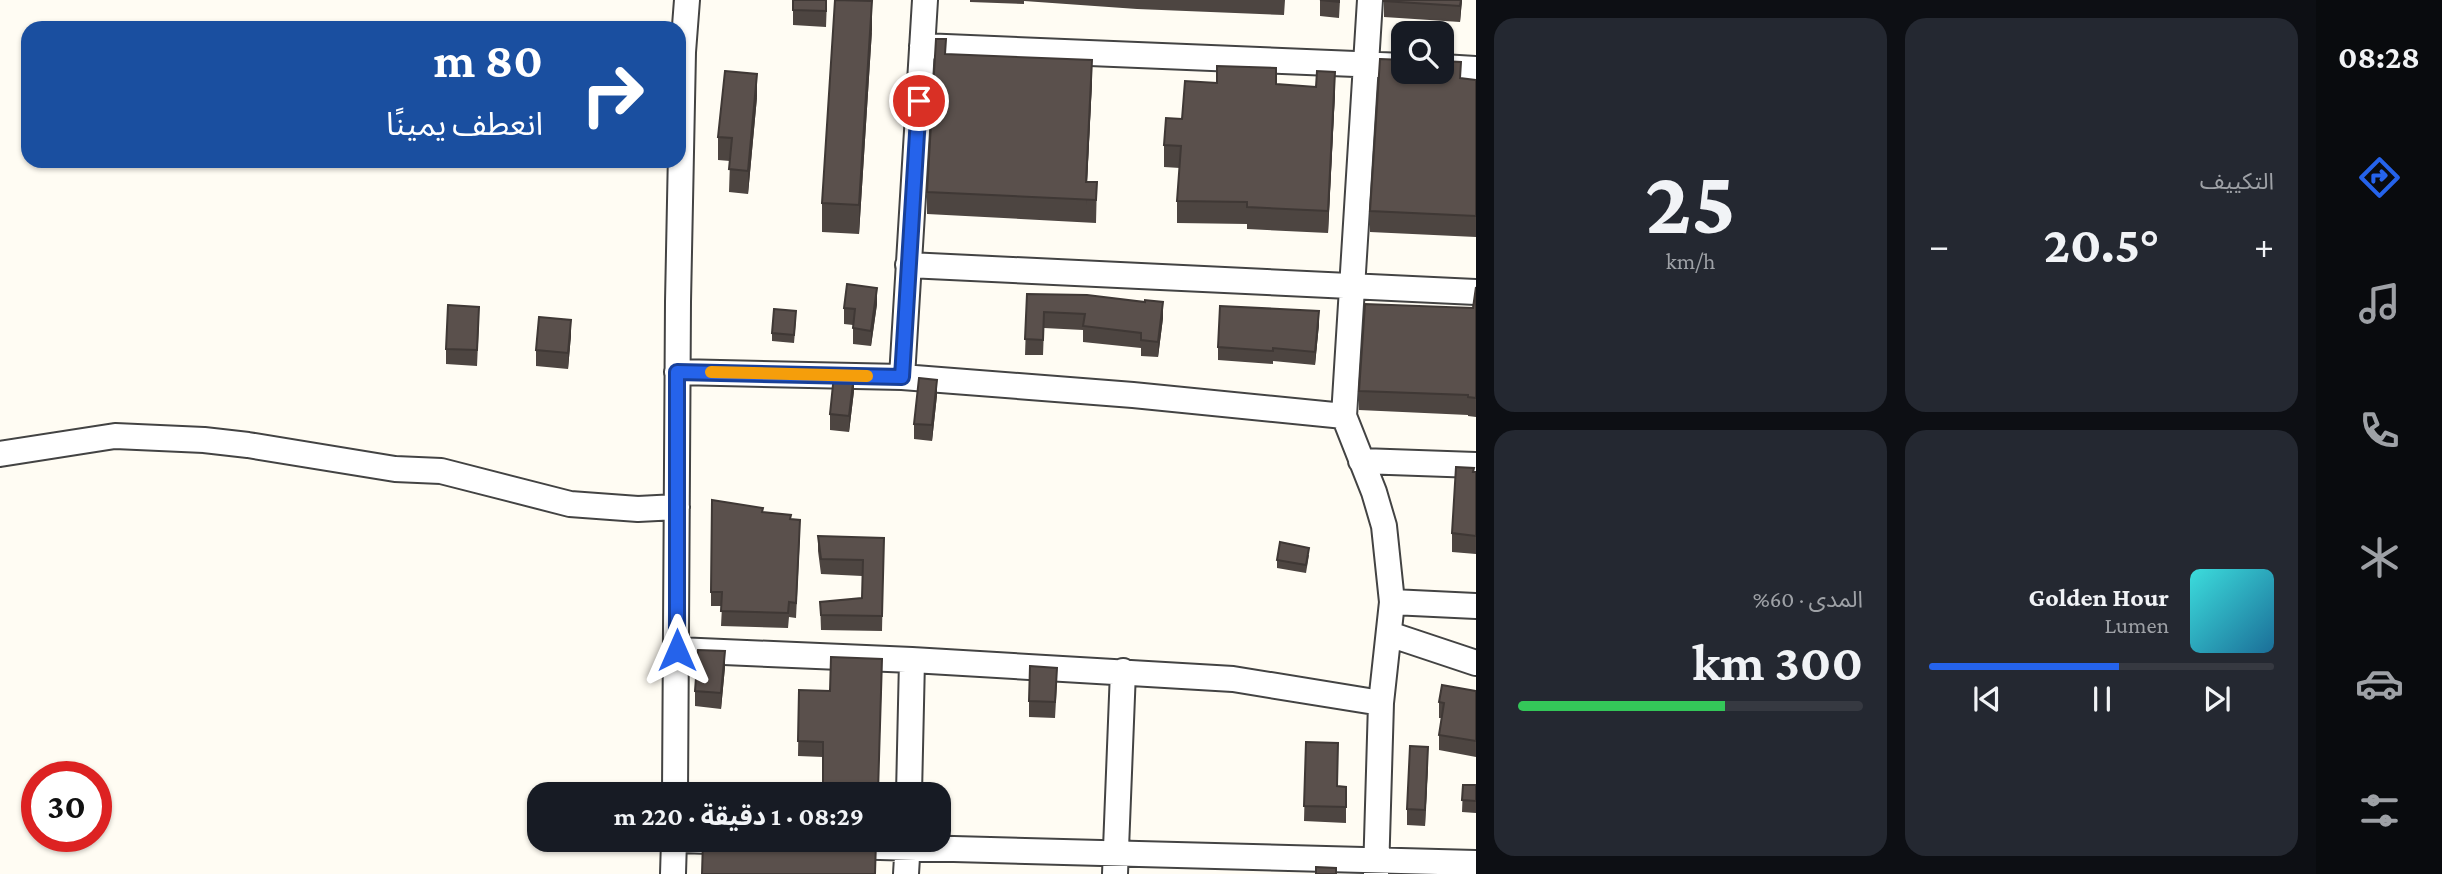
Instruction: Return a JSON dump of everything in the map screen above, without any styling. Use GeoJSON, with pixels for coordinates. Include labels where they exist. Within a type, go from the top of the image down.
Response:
{"type":"FeatureCollection","features":[{"type":"Feature","properties":{"kind":"street"},"geometry":{"type":"LineString","coordinates":[[686,21],[687,0]]}},
{"type":"Feature","properties":{"kind":"street"},"geometry":{"type":"LineString","coordinates":[[902,377],[925,0]]}},
{"type":"Feature","properties":{"kind":"street"},"geometry":{"type":"LineString","coordinates":[[1370,0],[1344,416],[1384,526],[1392,602],[1381,703],[1376,867]]}},
{"type":"Feature","properties":{"kind":"street"},"geometry":{"type":"LineString","coordinates":[[922,46],[1391,65]]}},
{"type":"Feature","properties":{"kind":"street"},"geometry":{"type":"LineString","coordinates":[[1454,68],[1476,69]]}},
{"type":"Feature","properties":{"kind":"street"},"geometry":{"type":"LineString","coordinates":[[675,782],[677,372],[681,168]]}},
{"type":"Feature","properties":{"kind":"street"},"geometry":{"type":"LineString","coordinates":[[908,265],[1476,292]]}},
{"type":"Feature","properties":{"kind":"street"},"geometry":{"type":"LineString","coordinates":[[677,372],[902,377],[1133,395],[1344,416]]}},
{"type":"Feature","properties":{"kind":"street"},"geometry":{"type":"LineString","coordinates":[[0,454],[115,436],[204,440],[395,469],[441,471],[570,504],[638,509],[677,507]]}},
{"type":"Feature","properties":{"kind":"street"},"geometry":{"type":"LineString","coordinates":[[1361,461],[1476,465]]}},
{"type":"Feature","properties":{"kind":"street"},"geometry":{"type":"LineString","coordinates":[[1392,602],[1476,606]]}},
{"type":"Feature","properties":{"kind":"street"},"geometry":{"type":"LineString","coordinates":[[1389,634],[1476,663]]}},
{"type":"Feature","properties":{"kind":"street"},"geometry":{"type":"LineString","coordinates":[[677,650],[1123,671],[1233,679],[1381,703]]}},
{"type":"Feature","properties":{"kind":"street"},"geometry":{"type":"LineString","coordinates":[[909,782],[912,660]]}},
{"type":"Feature","properties":{"kind":"street"},"geometry":{"type":"LineString","coordinates":[[1115,863],[1123,671]]}},
{"type":"Feature","properties":{"kind":"street"},"geometry":{"type":"LineString","coordinates":[[951,848],[1115,863],[1376,867],[1476,863]]}},
{"type":"Feature","properties":{"kind":"street"},"geometry":{"type":"LineString","coordinates":[[673,874],[674,852]]}},
{"type":"Feature","properties":{"kind":"street"},"geometry":{"type":"LineString","coordinates":[[906,874],[907,852]]}},
{"type":"Feature","properties":{"kind":"building"},"geometry":{"type":"Polygon","coordinates":[[[793,0],[826,0],[826,11],[793,10],[793,0]]]}},
{"type":"Feature","properties":{"kind":"building"},"geometry":{"type":"Polygon","coordinates":[[[835,0],[872,1],[859,205],[822,203],[835,0]]]}},
{"type":"Feature","properties":{"kind":"building"},"geometry":{"type":"Polygon","coordinates":[[[1384,0],[1461,0],[1460,6],[1384,0]]]}},
{"type":"Feature","properties":{"kind":"building"},"geometry":{"type":"Polygon","coordinates":[[[936,39],[946,39],[945,54],[1092,60],[1086,182],[1097,182],[1096,200],[927,192],[936,39]]]}},
{"type":"Feature","properties":{"kind":"building"},"geometry":{"type":"Polygon","coordinates":[[[1380,59],[1391,59],[1391,84],[1454,84],[1454,62],[1461,62],[1460,78],[1476,80],[1476,216],[1370,211],[1380,59]]]}},
{"type":"Feature","properties":{"kind":"building"},"geometry":{"type":"Polygon","coordinates":[[[1217,66],[1276,68],[1276,84],[1316,87],[1317,71],[1335,72],[1328,211],[1247,207],[1247,202],[1177,201],[1181,146],[1164,145],[1166,118],[1182,119],[1185,81],[1217,83],[1217,66]]]}},
{"type":"Feature","properties":{"kind":"building"},"geometry":{"type":"Polygon","coordinates":[[[725,71],[757,74],[748,171],[729,169],[732,138],[718,137],[725,71]]]}},
{"type":"Feature","properties":{"kind":"building"},"geometry":{"type":"Polygon","coordinates":[[[847,284],[877,288],[871,331],[853,328],[855,309],[844,308],[847,284]]]}},
{"type":"Feature","properties":{"kind":"building"},"geometry":{"type":"Polygon","coordinates":[[[1476,287],[1476,398],[1468,395],[1359,391],[1365,304],[1473,308],[1476,287]]]}},
{"type":"Feature","properties":{"kind":"building"},"geometry":{"type":"Polygon","coordinates":[[[1027,294],[1087,295],[1163,302],[1158,342],[1141,340],[1141,333],[1083,326],[1085,314],[1044,312],[1043,340],[1025,339],[1027,294]]]}},
{"type":"Feature","properties":{"kind":"building"},"geometry":{"type":"Polygon","coordinates":[[[448,305],[479,307],[477,350],[446,349],[448,305]]]}},
{"type":"Feature","properties":{"kind":"building"},"geometry":{"type":"Polygon","coordinates":[[[1220,306],[1319,311],[1315,352],[1218,347],[1220,306]]]}},
{"type":"Feature","properties":{"kind":"building"},"geometry":{"type":"Polygon","coordinates":[[[774,309],[796,311],[794,335],[772,333],[774,309]]]}},
{"type":"Feature","properties":{"kind":"building"},"geometry":{"type":"Polygon","coordinates":[[[539,317],[571,320],[568,353],[536,350],[539,317]]]}},
{"type":"Feature","properties":{"kind":"building"},"geometry":{"type":"Polygon","coordinates":[[[834,375],[854,375],[849,416],[830,414],[834,375]]]}},
{"type":"Feature","properties":{"kind":"building"},"geometry":{"type":"Polygon","coordinates":[[[919,378],[937,380],[932,425],[914,424],[919,378]]]}},
{"type":"Feature","properties":{"kind":"building"},"geometry":{"type":"Polygon","coordinates":[[[1456,467],[1474,468],[1473,472],[1476,472],[1476,536],[1452,533],[1456,467]]]}},
{"type":"Feature","properties":{"kind":"building"},"geometry":{"type":"Polygon","coordinates":[[[712,500],[763,508],[762,512],[791,515],[790,519],[800,520],[796,603],[789,602],[788,613],[721,611],[722,592],[711,592],[712,500]]]}},
{"type":"Feature","properties":{"kind":"building"},"geometry":{"type":"Polygon","coordinates":[[[818,536],[884,538],[882,616],[821,615],[820,602],[862,598],[863,560],[821,559],[818,536]]]}},
{"type":"Feature","properties":{"kind":"building"},"geometry":{"type":"Polygon","coordinates":[[[1280,542],[1309,548],[1306,565],[1277,560],[1280,542]]]}},
{"type":"Feature","properties":{"kind":"building"},"geometry":{"type":"Polygon","coordinates":[[[698,650],[725,651],[721,693],[695,691],[698,650]]]}},
{"type":"Feature","properties":{"kind":"building"},"geometry":{"type":"Polygon","coordinates":[[[831,657],[882,659],[878,782],[823,782],[823,742],[798,741],[799,690],[830,691],[831,657]]]}},
{"type":"Feature","properties":{"kind":"building"},"geometry":{"type":"Polygon","coordinates":[[[1030,666],[1057,668],[1055,702],[1029,701],[1030,666]]]}},
{"type":"Feature","properties":{"kind":"building"},"geometry":{"type":"Polygon","coordinates":[[[1442,685],[1476,691],[1476,741],[1439,735],[1444,703],[1439,702],[1442,685]]]}},
{"type":"Feature","properties":{"kind":"building"},"geometry":{"type":"Polygon","coordinates":[[[1306,742],[1338,743],[1337,786],[1346,787],[1346,807],[1304,806],[1306,742]]]}},
{"type":"Feature","properties":{"kind":"building"},"geometry":{"type":"Polygon","coordinates":[[[1410,746],[1428,747],[1425,810],[1407,809],[1410,746]]]}},
{"type":"Feature","properties":{"kind":"building"},"geometry":{"type":"Polygon","coordinates":[[[1463,785],[1476,785],[1476,801],[1462,800],[1463,785]]]}},
{"type":"Feature","properties":{"kind":"building"},"geometry":{"type":"Polygon","coordinates":[[[703,852],[876,852],[875,874],[702,874],[703,852]]]}},
{"type":"Feature","properties":{"kind":"building"},"geometry":{"type":"Polygon","coordinates":[[[1316,867],[1336,868],[1336,874],[1316,874],[1316,867]]]}},
{"type":"Feature","properties":{"kind":"slow traffic"},"geometry":{"type":"LineString","coordinates":[[711,372],[867,376]]}},
{"type":"Feature","properties":{"kind":"route"},"geometry":{"type":"LineString","coordinates":[[677,650],[677,372],[902,377],[919,101]]}}]}
